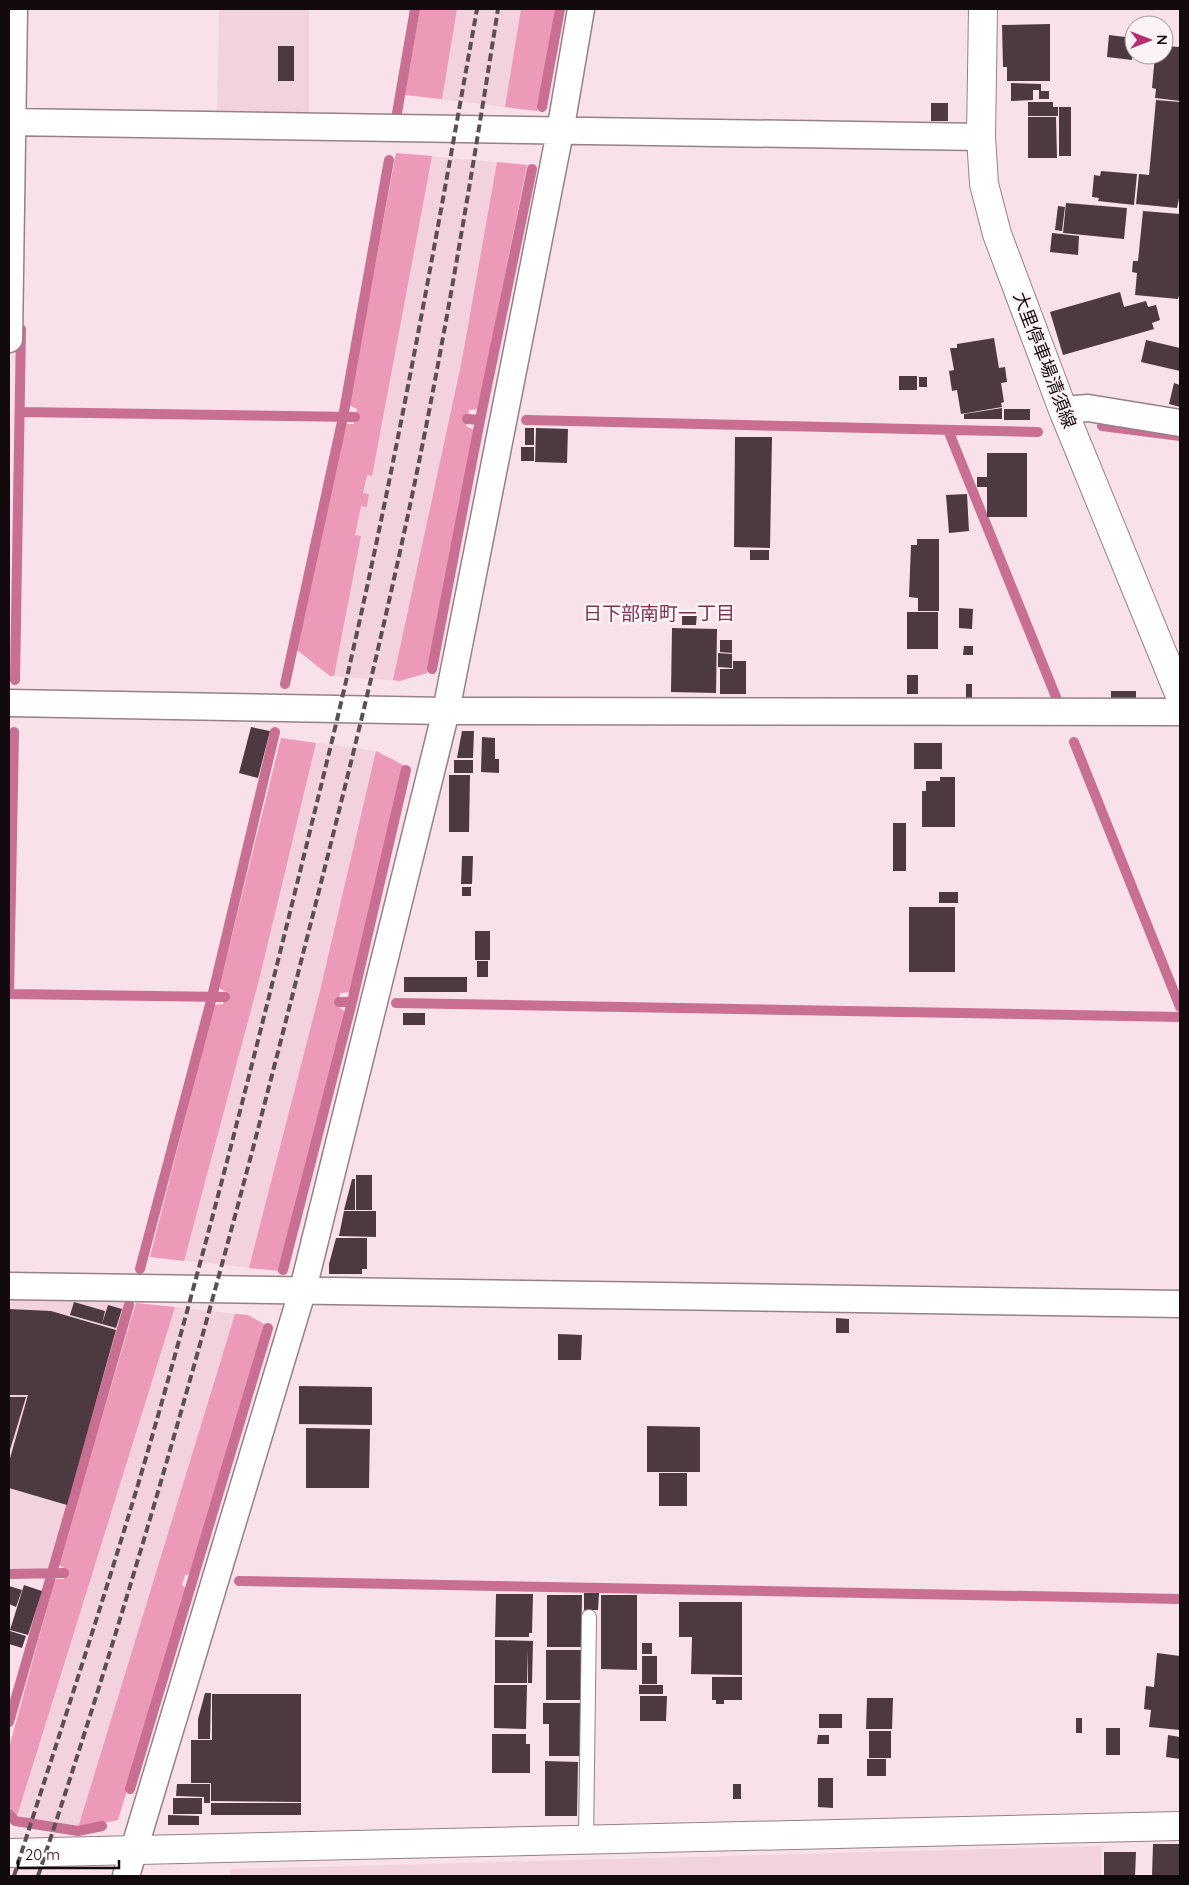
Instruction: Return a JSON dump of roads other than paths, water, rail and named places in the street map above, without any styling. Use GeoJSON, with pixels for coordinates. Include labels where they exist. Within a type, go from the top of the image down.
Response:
{"type":"FeatureCollection","features":[{"type":"Feature","properties":{"kind":"street"},"geometry":{"type":"LineString","coordinates":[[9,339],[10,122],[14,9]]}},
{"type":"Feature","properties":{"kind":"street"},"geometry":{"type":"LineString","coordinates":[[126,1876],[303,1289],[446,711],[560,132],[581,9]]}},
{"type":"Feature","properties":{"kind":"street","name":"大里停車場清須線"},"geometry":{"type":"LineString","coordinates":[[983,9],[981,137],[984,184],[997,234],[1063,410],[1180,696]]}},
{"type":"Feature","properties":{"kind":"street"},"geometry":{"type":"LineString","coordinates":[[10,122],[560,132],[981,137]]}},
{"type":"Feature","properties":{"kind":"street"},"geometry":{"type":"LineString","coordinates":[[1063,410],[1088,408],[1180,423]]}},
{"type":"Feature","properties":{"kind":"street"},"geometry":{"type":"LineString","coordinates":[[9,703],[446,711],[1180,712]]}},
{"type":"Feature","properties":{"kind":"street"},"geometry":{"type":"LineString","coordinates":[[9,1286],[303,1289],[1180,1304]]}},
{"type":"Feature","properties":{"kind":"street"},"geometry":{"type":"LineString","coordinates":[[9,1853],[1180,1826]]}},
{"type":"Feature","properties":{"kind":"lane"},"geometry":{"type":"LineString","coordinates":[[586,1839],[589,1617]]}},
{"type":"Feature","properties":{"kind":"waterway"},"geometry":{"type":"LineString","coordinates":[[397,113],[415,9]]}},
{"type":"Feature","properties":{"kind":"waterway"},"geometry":{"type":"LineString","coordinates":[[542,107],[560,9]]}},
{"type":"Feature","properties":{"kind":"waterway"},"geometry":{"type":"LineString","coordinates":[[285,684],[343,417],[389,160]]}},
{"type":"Feature","properties":{"kind":"waterway"},"geometry":{"type":"LineString","coordinates":[[432,669],[480,420],[532,169]]}},
{"type":"Feature","properties":{"kind":"waterway"},"geometry":{"type":"LineString","coordinates":[[15,680],[21,329]]}},
{"type":"Feature","properties":{"kind":"waterway"},"geometry":{"type":"LineString","coordinates":[[20,412],[355,417]]}},
{"type":"Feature","properties":{"kind":"waterway"},"geometry":{"type":"LineString","coordinates":[[467,419],[480,420]]}},
{"type":"Feature","properties":{"kind":"waterway"},"geometry":{"type":"LineString","coordinates":[[526,420],[1038,432]]}},
{"type":"Feature","properties":{"kind":"waterway"},"geometry":{"type":"LineString","coordinates":[[1102,426],[1180,436]]}},
{"type":"Feature","properties":{"kind":"waterway"},"geometry":{"type":"LineString","coordinates":[[948,430],[1058,702]]}},
{"type":"Feature","properties":{"kind":"waterway"},"geometry":{"type":"LineString","coordinates":[[9,994],[14,732]]}},
{"type":"Feature","properties":{"kind":"waterway"},"geometry":{"type":"LineString","coordinates":[[140,1269],[212,997],[275,732]]}},
{"type":"Feature","properties":{"kind":"waterway"},"geometry":{"type":"LineString","coordinates":[[1074,742],[1180,1007]]}},
{"type":"Feature","properties":{"kind":"waterway"},"geometry":{"type":"LineString","coordinates":[[283,1270],[352,1002],[406,770]]}},
{"type":"Feature","properties":{"kind":"waterway"},"geometry":{"type":"LineString","coordinates":[[9,994],[225,997]]}},
{"type":"Feature","properties":{"kind":"waterway"},"geometry":{"type":"LineString","coordinates":[[339,1002],[352,1002]]}},
{"type":"Feature","properties":{"kind":"waterway"},"geometry":{"type":"LineString","coordinates":[[396,1003],[1180,1017]]}},
{"type":"Feature","properties":{"kind":"waterway"},"geometry":{"type":"LineString","coordinates":[[9,1722],[129,1305]]}},
{"type":"Feature","properties":{"kind":"waterway"},"geometry":{"type":"LineString","coordinates":[[130,1789],[268,1328]]}},
{"type":"Feature","properties":{"kind":"waterway"},"geometry":{"type":"LineString","coordinates":[[9,1574],[64,1573]]}},
{"type":"Feature","properties":{"kind":"waterway"},"geometry":{"type":"LineString","coordinates":[[239,1581],[1180,1599]]}},
{"type":"Feature","properties":{"kind":"waterway"},"geometry":{"type":"LineString","coordinates":[[9,1814],[15,1821],[78,1831],[102,1826]]}},
{"type":"Feature","properties":{"kind":"railway"},"geometry":{"type":"LineString","coordinates":[[14,1876],[145,1461],[218,1195],[286,928],[330,749],[372,565],[427,287],[477,9]]}},
{"type":"Feature","properties":{"kind":"railway"},"geometry":{"type":"LineString","coordinates":[[38,1876],[105,1669],[197,1356],[254,1146],[337,819],[407,522],[422,447],[443,338],[498,9]]}},
{"type":"Feature","properties":{"kind":"district","name":"日下部南町一丁目"},"geometry":{"type":"Point","coordinates":[659,613]}}]}
